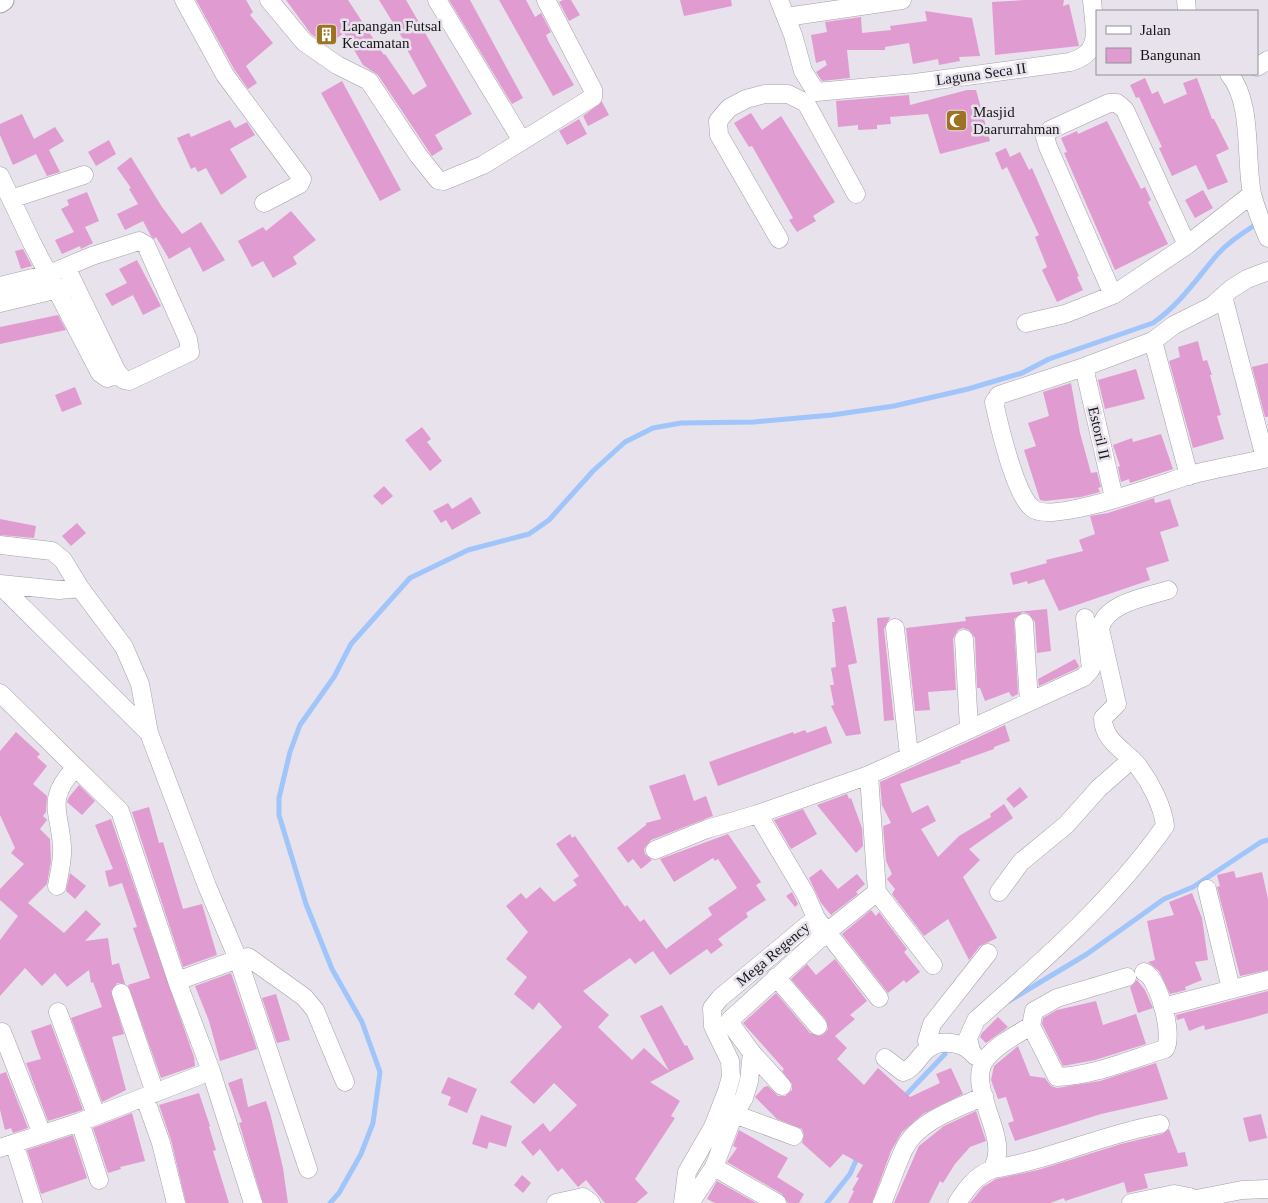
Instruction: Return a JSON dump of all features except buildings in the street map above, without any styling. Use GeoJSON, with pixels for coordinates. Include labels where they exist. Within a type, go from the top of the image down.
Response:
{"type":"FeatureCollection","features":[{"type":"Feature","properties":{"kind":"street"},"geometry":{"type":"LineString","coordinates":[[184,0],[225,74],[302,179],[300,184],[264,203]]}},
{"type":"Feature","properties":{"kind":"street"},"geometry":{"type":"LineString","coordinates":[[269,0],[304,42],[337,65],[369,81],[418,155],[438,180],[444,181],[483,165],[592,97],[593,90],[546,0]]}},
{"type":"Feature","properties":{"kind":"street"},"geometry":{"type":"LineString","coordinates":[[437,0],[522,141]]}},
{"type":"Feature","properties":{"kind":"street"},"geometry":{"type":"LineString","coordinates":[[779,0],[811,98],[856,194]]}},
{"type":"Feature","properties":{"kind":"street"},"geometry":{"type":"LineString","coordinates":[[786,17],[902,0]]}},
{"type":"Feature","properties":{"kind":"street","name":"Laguna Seca II"},"geometry":{"type":"LineString","coordinates":[[811,98],[1070,62],[1083,58],[1091,51],[1095,42],[1092,0]]}},
{"type":"Feature","properties":{"kind":"street"},"geometry":{"type":"LineString","coordinates":[[1237,76],[1242,98],[1255,202],[1267,236]]}},
{"type":"Feature","properties":{"kind":"street"},"geometry":{"type":"LineString","coordinates":[[779,239],[719,135],[718,121],[729,108],[765,94],[788,94],[811,98]]}},
{"type":"Feature","properties":{"kind":"street"},"geometry":{"type":"LineString","coordinates":[[1113,295],[1048,148],[1046,137],[1050,130],[1109,103],[1117,103],[1125,110],[1187,244]]}},
{"type":"Feature","properties":{"kind":"street"},"geometry":{"type":"LineString","coordinates":[[0,176],[48,274],[100,373],[107,378],[118,372]]}},
{"type":"Feature","properties":{"kind":"street"},"geometry":{"type":"LineString","coordinates":[[11,199],[84,176]]}},
{"type":"Feature","properties":{"kind":"street"},"geometry":{"type":"LineString","coordinates":[[1026,323],[1065,314],[1113,295],[1187,244],[1255,202]]}},
{"type":"Feature","properties":{"kind":"street"},"geometry":{"type":"LineString","coordinates":[[0,286],[48,274],[66,267],[135,241],[146,245],[188,339],[190,352],[129,381],[124,380],[118,372],[66,267]]}},
{"type":"Feature","properties":{"kind":"street"},"geometry":{"type":"LineString","coordinates":[[1223,296],[1266,458],[1189,476],[1154,488],[1070,511],[1042,513],[1033,509],[1024,498],[1000,430],[994,402],[999,395],[1084,367],[1153,341],[1174,325],[1212,306],[1223,296],[1247,279],[1268,271]]}},
{"type":"Feature","properties":{"kind":"street"},"geometry":{"type":"LineString","coordinates":[[0,303],[57,291],[74,285]]}},
{"type":"Feature","properties":{"kind":"street"},"geometry":{"type":"LineString","coordinates":[[1153,341],[1189,476]]}},
{"type":"Feature","properties":{"kind":"street","name":"Estoril II"},"geometry":{"type":"LineString","coordinates":[[1084,367],[1114,498]]}},
{"type":"Feature","properties":{"kind":"street"},"geometry":{"type":"LineString","coordinates":[[0,545],[52,552],[63,560],[80,588],[124,647],[140,684],[149,733],[238,959],[308,1169]]}},
{"type":"Feature","properties":{"kind":"street"},"geometry":{"type":"LineString","coordinates":[[0,585],[59,590],[80,588]]}},
{"type":"Feature","properties":{"kind":"street"},"geometry":{"type":"LineString","coordinates":[[0,585],[149,733]]}},
{"type":"Feature","properties":{"kind":"street"},"geometry":{"type":"LineString","coordinates":[[981,1066],[972,1051],[968,1038],[976,1020],[1097,908],[1150,847],[1165,826],[1163,812],[1140,769],[1132,759],[1114,745],[1103,726],[1104,718],[1117,704],[1100,629],[1102,619],[1112,610],[1168,590]]}},
{"type":"Feature","properties":{"kind":"street"},"geometry":{"type":"LineString","coordinates":[[655,850],[707,829],[758,814],[869,775],[1088,674],[1091,669],[1085,618]]}},
{"type":"Feature","properties":{"kind":"street"},"geometry":{"type":"LineString","coordinates":[[1024,623],[1029,702]]}},
{"type":"Feature","properties":{"kind":"street"},"geometry":{"type":"LineString","coordinates":[[895,628],[909,755]]}},
{"type":"Feature","properties":{"kind":"street"},"geometry":{"type":"LineString","coordinates":[[964,639],[969,728]]}},
{"type":"Feature","properties":{"kind":"street"},"geometry":{"type":"LineString","coordinates":[[0,694],[75,768],[117,806],[123,817],[177,981],[211,1071],[253,1203]]}},
{"type":"Feature","properties":{"kind":"street"},"geometry":{"type":"LineString","coordinates":[[999,892],[1021,862],[1066,825],[1099,788],[1132,759]]}},
{"type":"Feature","properties":{"kind":"street"},"geometry":{"type":"LineString","coordinates":[[57,886],[62,847],[55,807],[63,782],[75,768]]}},
{"type":"Feature","properties":{"kind":"street"},"geometry":{"type":"LineString","coordinates":[[869,775],[876,892],[933,964]]}},
{"type":"Feature","properties":{"kind":"street"},"geometry":{"type":"LineString","coordinates":[[758,814],[806,894],[821,925],[878,998]]}},
{"type":"Feature","properties":{"kind":"street"},"geometry":{"type":"LineString","coordinates":[[1207,889],[1231,989]]}},
{"type":"Feature","properties":{"kind":"street"},"geometry":{"type":"LineString","coordinates":[[821,925],[876,892]]}},
{"type":"Feature","properties":{"kind":"street","name":"Mega Regency"},"geometry":{"type":"LineString","coordinates":[[752,1053],[730,1023],[730,1020],[776,977],[821,925]]}},
{"type":"Feature","properties":{"kind":"street","name":"Mega Regency"},"geometry":{"type":"LineString","coordinates":[[683,1203],[687,1172],[713,1127],[728,1091],[730,1061],[714,1026],[712,1008],[720,998],[821,925]]}},
{"type":"Feature","properties":{"kind":"street"},"geometry":{"type":"LineString","coordinates":[[929,1047],[927,1041],[932,1024],[988,953]]}},
{"type":"Feature","properties":{"kind":"street"},"geometry":{"type":"LineString","coordinates":[[177,981],[248,957],[304,997],[322,1022],[345,1082]]}},
{"type":"Feature","properties":{"kind":"street"},"geometry":{"type":"LineString","coordinates":[[1127,977],[1057,998],[1034,1010],[1031,1026],[1057,1077],[1068,1077],[1164,1048],[1169,1040],[1163,1007],[1153,978],[1144,972]]}},
{"type":"Feature","properties":{"kind":"street"},"geometry":{"type":"LineString","coordinates":[[776,977],[818,1026]]}},
{"type":"Feature","properties":{"kind":"street"},"geometry":{"type":"LineString","coordinates":[[1163,1007],[1268,980]]}},
{"type":"Feature","properties":{"kind":"street"},"geometry":{"type":"LineString","coordinates":[[121,993],[150,1096],[176,1203]]}},
{"type":"Feature","properties":{"kind":"street"},"geometry":{"type":"LineString","coordinates":[[58,1012],[88,1119],[99,1180]]}},
{"type":"Feature","properties":{"kind":"street"},"geometry":{"type":"LineString","coordinates":[[993,1169],[998,1153],[980,1081],[981,1066],[1004,1043],[1031,1026]]}},
{"type":"Feature","properties":{"kind":"street"},"geometry":{"type":"LineString","coordinates":[[2,1032],[42,1134]]}},
{"type":"Feature","properties":{"kind":"street"},"geometry":{"type":"LineString","coordinates":[[885,1058],[903,1072],[909,1070],[929,1047],[951,1042],[972,1051]]}},
{"type":"Feature","properties":{"kind":"street"},"geometry":{"type":"LineString","coordinates":[[752,1053],[782,1086]]}},
{"type":"Feature","properties":{"kind":"street"},"geometry":{"type":"LineString","coordinates":[[690,1203],[714,1167],[734,1114],[744,1098],[749,1081],[752,1053]]}},
{"type":"Feature","properties":{"kind":"street"},"geometry":{"type":"LineString","coordinates":[[33,1203],[7,1146],[88,1119],[211,1071]]}},
{"type":"Feature","properties":{"kind":"street"},"geometry":{"type":"LineString","coordinates":[[882,1203],[904,1148],[914,1135],[946,1114],[984,1096]]}},
{"type":"Feature","properties":{"kind":"street"},"geometry":{"type":"LineString","coordinates":[[734,1114],[794,1136]]}},
{"type":"Feature","properties":{"kind":"street"},"geometry":{"type":"LineString","coordinates":[[957,1203],[968,1187],[981,1174],[993,1169],[1033,1161],[1129,1129],[1160,1124]]}},
{"type":"Feature","properties":{"kind":"street"},"geometry":{"type":"LineString","coordinates":[[714,1167],[777,1203]]}},
{"type":"Feature","properties":{"kind":"street"},"geometry":{"type":"LineString","coordinates":[[1176,1203],[1242,1190],[1268,1189]]}},
{"type":"Feature","properties":{"kind":"street"},"geometry":{"type":"LineString","coordinates":[[1131,1203],[1174,1194],[1196,1198]]}},
{"type":"Feature","properties":{"kind":"street"},"geometry":{"type":"LineString","coordinates":[[556,1203],[583,1197],[591,1203]]}},
{"type":"Feature","properties":{"kind":"waterway"},"geometry":{"type":"LineString","coordinates":[[330,1203],[339,1193],[361,1154],[373,1123],[380,1072],[362,1022],[332,969],[306,904],[279,815],[279,798],[290,752],[300,725],[334,677],[351,644],[410,578],[468,550],[529,534],[549,520],[593,471],[625,442],[653,428],[681,423],[754,422],[832,415],[894,406],[968,389],[1022,373],[1049,359],[1153,323],[1179,300],[1221,251],[1258,223]]}},
{"type":"Feature","properties":{"kind":"waterway"},"geometry":{"type":"LineString","coordinates":[[1009,1001],[1087,954],[1164,899],[1193,887],[1261,842],[1268,840]]}},
{"type":"Feature","properties":{"kind":"waterway"},"geometry":{"type":"LineString","coordinates":[[903,1098],[945,1054]]}},
{"type":"Feature","properties":{"kind":"waterway"},"geometry":{"type":"LineString","coordinates":[[827,1203],[850,1174],[858,1156]]}},
{"type":"Feature","properties":{"kind":"place","name":"Lapangan Futsal Kecamatan"},"geometry":{"type":"Point","coordinates":[326,35]}},
{"type":"Feature","properties":{"kind":"place","name":"Masjid Daarurrahman"},"geometry":{"type":"Point","coordinates":[957,121]}}]}
